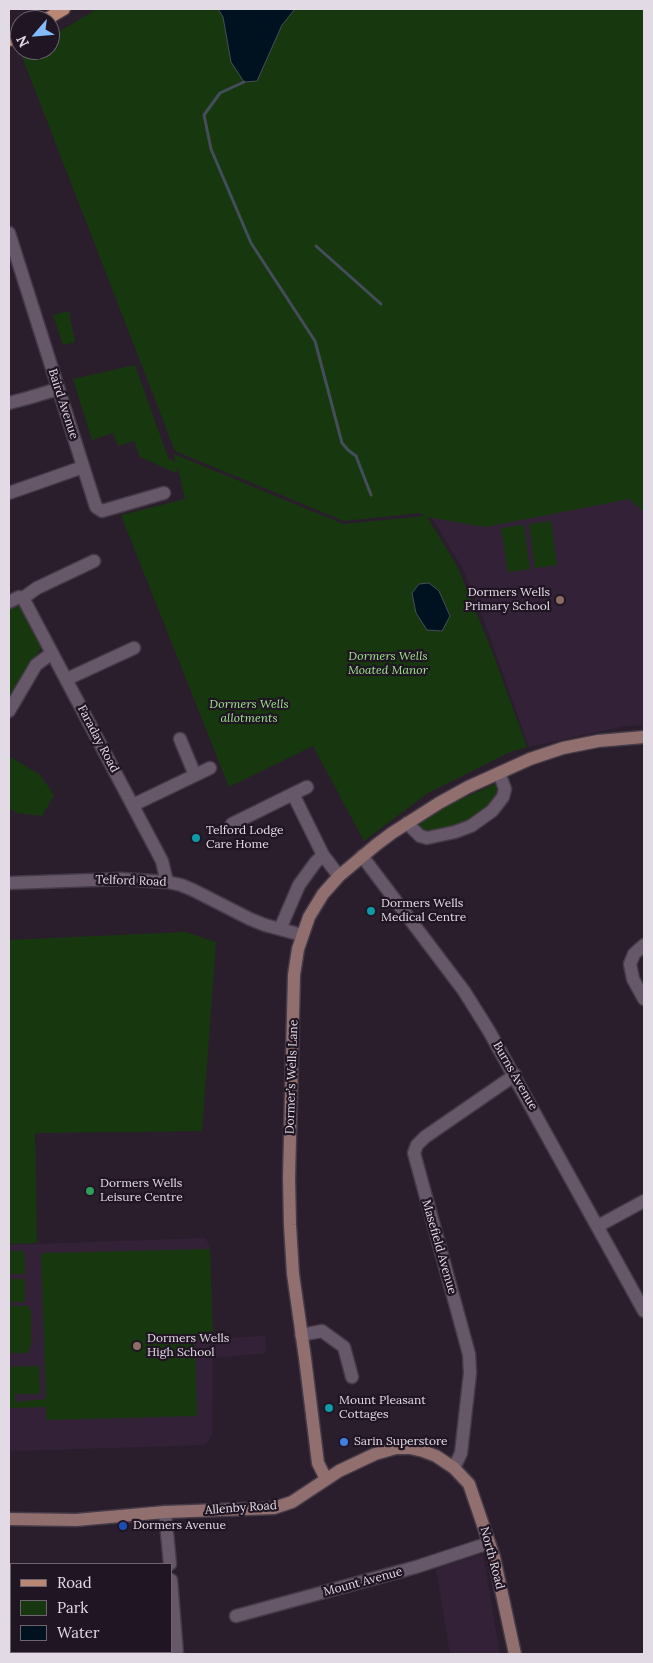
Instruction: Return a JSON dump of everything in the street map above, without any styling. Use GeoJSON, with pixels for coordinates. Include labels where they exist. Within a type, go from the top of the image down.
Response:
{"type":"FeatureCollection","features":[{"type":"Feature","properties":{"kind":"street","name":"Baird Avenue"},"geometry":{"type":"LineString","coordinates":[[9,233],[96,506],[102,511],[164,493]]}},
{"type":"Feature","properties":{"kind":"street"},"geometry":{"type":"LineString","coordinates":[[9,402],[58,388]]}},
{"type":"Feature","properties":{"kind":"street"},"geometry":{"type":"LineString","coordinates":[[9,493],[83,467]]}},
{"type":"Feature","properties":{"kind":"street"},"geometry":{"type":"LineString","coordinates":[[9,602],[19,597],[23,598],[37,588],[94,561]]}},
{"type":"Feature","properties":{"kind":"street","name":"Faraday Road"},"geometry":{"type":"LineString","coordinates":[[23,598],[133,804],[162,861],[168,882]]}},
{"type":"Feature","properties":{"kind":"street"},"geometry":{"type":"LineString","coordinates":[[66,679],[134,648]]}},
{"type":"Feature","properties":{"kind":"street"},"geometry":{"type":"LineString","coordinates":[[9,711],[36,665],[52,654]]}},
{"type":"Feature","properties":{"kind":"street","name":"Dormer’s Wells Lane"},"geometry":{"type":"LineString","coordinates":[[326,1479],[318,1462],[293,1274],[289,1178],[294,975],[302,935],[317,902],[339,876],[392,833],[439,803],[499,773],[568,747],[598,741],[644,736]]}},
{"type":"Feature","properties":{"kind":"street"},"geometry":{"type":"LineString","coordinates":[[180,739],[195,775]]}},
{"type":"Feature","properties":{"kind":"street"},"geometry":{"type":"LineString","coordinates":[[133,804],[210,768]]}},
{"type":"Feature","properties":{"kind":"street"},"geometry":{"type":"LineString","coordinates":[[407,823],[420,836],[427,838],[455,832],[471,826],[485,817],[501,801],[505,789],[499,773]]}},
{"type":"Feature","properties":{"kind":"street"},"geometry":{"type":"LineString","coordinates":[[232,824],[307,786]]}},
{"type":"Feature","properties":{"kind":"street"},"geometry":{"type":"LineString","coordinates":[[293,794],[324,854],[339,876]]}},
{"type":"Feature","properties":{"kind":"street"},"geometry":{"type":"LineString","coordinates":[[280,929],[300,885],[324,854]]}},
{"type":"Feature","properties":{"kind":"street","name":"Burns Avenue"},"geometry":{"type":"LineString","coordinates":[[362,856],[464,990],[514,1075],[644,1311]]}},
{"type":"Feature","properties":{"kind":"street","name":"Telford Road"},"geometry":{"type":"LineString","coordinates":[[9,883],[121,879],[168,882],[193,890],[250,919],[302,935]]}},
{"type":"Feature","properties":{"kind":"street"},"geometry":{"type":"LineString","coordinates":[[641,947],[631,959],[630,969],[644,1000]]}},
{"type":"Feature","properties":{"kind":"street","name":"Masefield Avenue"},"geometry":{"type":"LineString","coordinates":[[454,1468],[462,1446],[470,1373],[469,1354],[414,1152],[417,1145],[425,1137],[514,1075]]}},
{"type":"Feature","properties":{"kind":"street"},"geometry":{"type":"LineString","coordinates":[[598,1226],[644,1201]]}},
{"type":"Feature","properties":{"kind":"street"},"geometry":{"type":"LineString","coordinates":[[301,1335],[322,1331],[344,1347],[352,1377]]}},
{"type":"Feature","properties":{"kind":"street","name":"Allenby Road"},"geometry":{"type":"LineString","coordinates":[[9,1518],[76,1520],[165,1512],[274,1508],[292,1502],[326,1479],[366,1457],[396,1448],[410,1448],[423,1451],[436,1456],[454,1468]]}},
{"type":"Feature","properties":{"kind":"street","name":"North Road"},"geometry":{"type":"LineString","coordinates":[[454,1468],[469,1484],[490,1543],[515,1654]]}},
{"type":"Feature","properties":{"kind":"street"},"geometry":{"type":"LineString","coordinates":[[165,1512],[170,1563]]}},
{"type":"Feature","properties":{"kind":"street","name":"Mount Avenue"},"geometry":{"type":"LineString","coordinates":[[236,1616],[416,1567],[490,1543]]}},
{"type":"Feature","properties":{"kind":"street"},"geometry":{"type":"LineString","coordinates":[[172,1592],[177,1654]]}},
{"type":"Feature","properties":{"kind":"shaded area","name":"Dormers Wells Primary School"},"geometry":{"type":"Polygon","coordinates":[[[629,499],[644,512],[644,725],[624,726],[529,747],[488,631],[463,569],[431,516],[485,527],[629,499]]]}},
{"type":"Feature","properties":{"kind":"shaded area","name":"Dormers Wells High School"},"geometry":{"type":"Polygon","coordinates":[[[206,1238],[210,1249],[213,1339],[265,1336],[266,1353],[213,1358],[212,1435],[205,1445],[9,1451],[9,1245],[206,1238]]]}},
{"type":"Feature","properties":{"kind":"shaded area"},"geometry":{"type":"Polygon","coordinates":[[[483,1554],[500,1654],[450,1654],[436,1568],[483,1554]]]}},
{"type":"Feature","properties":{"kind":"green space"},"geometry":{"type":"Polygon","coordinates":[[[97,9],[644,9],[644,512],[629,499],[485,527],[427,517],[457,566],[492,651],[527,747],[510,752],[428,793],[364,841],[313,746],[229,787],[121,515],[185,499],[178,468],[174,472],[140,457],[134,441],[118,446],[113,433],[92,440],[73,379],[135,365],[168,458],[175,462],[174,454],[343,524],[425,516],[419,513],[344,521],[175,451],[23,60],[60,60],[60,31],[97,9]]]}},
{"type":"Feature","properties":{"kind":"green space"},"geometry":{"type":"Polygon","coordinates":[[[69,311],[75,342],[63,345],[53,315],[69,311]]]}},
{"type":"Feature","properties":{"kind":"green space"},"geometry":{"type":"Polygon","coordinates":[[[551,521],[557,565],[535,568],[529,524],[551,521]]]}},
{"type":"Feature","properties":{"kind":"green space"},"geometry":{"type":"Polygon","coordinates":[[[524,525],[530,569],[508,572],[501,528],[524,525]]]}},
{"type":"Feature","properties":{"kind":"green space"},"geometry":{"type":"Polygon","coordinates":[[[21,604],[42,646],[9,704],[9,610],[21,604]]]}},
{"type":"Feature","properties":{"kind":"green space"},"geometry":{"type":"Polygon","coordinates":[[[9,756],[40,775],[54,795],[42,816],[17,813],[9,808],[9,756]]]}},
{"type":"Feature","properties":{"kind":"green space"},"geometry":{"type":"Polygon","coordinates":[[[495,784],[499,790],[498,797],[474,819],[431,834],[423,830],[417,823],[452,803],[495,784]]]}},
{"type":"Feature","properties":{"kind":"green space"},"geometry":{"type":"Polygon","coordinates":[[[185,932],[216,942],[202,1131],[35,1133],[37,1243],[9,1244],[9,940],[185,932]]]}},
{"type":"Feature","properties":{"kind":"green space","name":"Dormers Wells High School"},"geometry":{"type":"Polygon","coordinates":[[[210,1249],[213,1339],[195,1340],[197,1416],[46,1420],[46,1407],[9,1408],[9,1367],[39,1366],[40,1394],[15,1394],[15,1402],[46,1399],[41,1253],[210,1249]]]}},
{"type":"Feature","properties":{"kind":"green space"},"geometry":{"type":"Polygon","coordinates":[[[9,1251],[24,1251],[25,1274],[9,1274],[9,1251]]]}},
{"type":"Feature","properties":{"kind":"green space"},"geometry":{"type":"Polygon","coordinates":[[[9,1279],[25,1279],[25,1302],[9,1302],[9,1279]]]}},
{"type":"Feature","properties":{"kind":"green space"},"geometry":{"type":"Polygon","coordinates":[[[9,1306],[29,1306],[29,1310],[31,1310],[31,1347],[29,1347],[29,1353],[9,1353],[9,1306]]]}},
{"type":"Feature","properties":{"kind":"water"},"geometry":{"type":"Polygon","coordinates":[[[218,9],[295,9],[282,25],[257,81],[244,82],[231,62],[223,17],[218,9]]]}},
{"type":"Feature","properties":{"kind":"water"},"geometry":{"type":"Polygon","coordinates":[[[429,583],[439,591],[450,616],[442,631],[427,630],[416,613],[412,593],[419,584],[429,583]]]}},
{"type":"Feature","properties":{"kind":"waterway"},"geometry":{"type":"LineString","coordinates":[[244,82],[220,93],[204,115],[211,149],[251,243],[315,341],[342,443],[356,456],[371,495]]}},
{"type":"Feature","properties":{"kind":"waterway"},"geometry":{"type":"LineString","coordinates":[[316,246],[381,304]]}},
{"type":"Feature","properties":{"kind":"place","name":"Dormers Wells Primary School"},"geometry":{"type":"Point","coordinates":[560,600]}},
{"type":"Feature","properties":{"kind":"place","name":"Telford Lodge Care Home"},"geometry":{"type":"Point","coordinates":[196,838]}},
{"type":"Feature","properties":{"kind":"place","name":"Dormers Wells Medical Centre"},"geometry":{"type":"Point","coordinates":[371,911]}},
{"type":"Feature","properties":{"kind":"place","name":"Dormers Wells Leisure Centre"},"geometry":{"type":"Point","coordinates":[90,1191]}},
{"type":"Feature","properties":{"kind":"place","name":"Dormers Wells High School"},"geometry":{"type":"Point","coordinates":[137,1346]}},
{"type":"Feature","properties":{"kind":"place","name":"Mount Pleasant Cottages"},"geometry":{"type":"Point","coordinates":[329,1408]}},
{"type":"Feature","properties":{"kind":"place","name":"Sarin Superstore"},"geometry":{"type":"Point","coordinates":[344,1442]}},
{"type":"Feature","properties":{"kind":"place","name":"Dormers Avenue"},"geometry":{"type":"Point","coordinates":[123,1526]}},
{"type":"Feature","properties":{"kind":"park label","name":"Dormers Wells Moated Manor"},"geometry":{"type":"Point","coordinates":[388,664]}},
{"type":"Feature","properties":{"kind":"park label","name":"Dormers Wells allotments"},"geometry":{"type":"Point","coordinates":[249,712]}}]}
